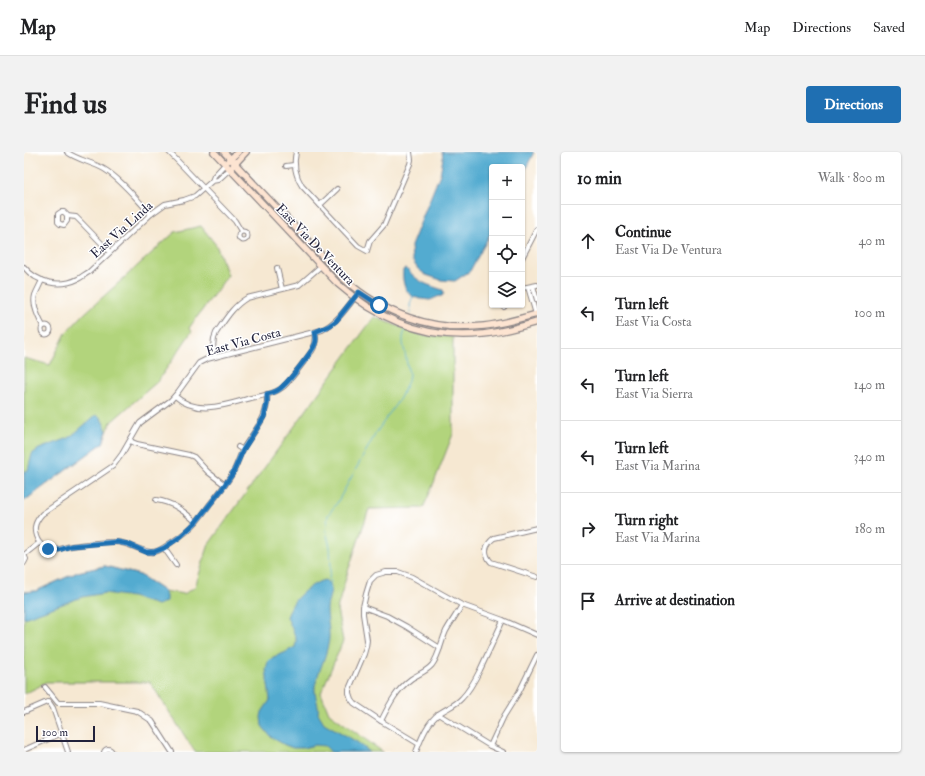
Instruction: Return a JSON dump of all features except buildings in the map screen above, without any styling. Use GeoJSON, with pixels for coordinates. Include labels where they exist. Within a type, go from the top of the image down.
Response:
{"type":"FeatureCollection","features":[{"type":"Feature","properties":{"kind":"main road","name":"East Via De Ventura"},"geometry":{"type":"LineString","coordinates":[[214,152],[338,284],[354,297],[377,312],[399,323],[421,330],[456,335],[482,334],[502,331],[537,322]]}},
{"type":"Feature","properties":{"kind":"main road","name":"East Via De Ventura"},"geometry":{"type":"LineString","coordinates":[[224,152],[339,274],[359,292],[379,305],[399,314],[426,323],[464,327],[487,326],[537,314]]}},
{"type":"Feature","properties":{"kind":"main road"},"geometry":{"type":"LineString","coordinates":[[225,164],[238,152]]}},
{"type":"Feature","properties":{"kind":"main road"},"geometry":{"type":"LineString","coordinates":[[230,169],[246,152]]}},
{"type":"Feature","properties":{"kind":"street"},"geometry":{"type":"LineString","coordinates":[[67,152],[72,156],[91,162],[103,168],[114,176],[151,214]]}},
{"type":"Feature","properties":{"kind":"street"},"geometry":{"type":"LineString","coordinates":[[169,152],[235,221],[241,232]]}},
{"type":"Feature","properties":{"kind":"street"},"geometry":{"type":"LineString","coordinates":[[296,152],[294,165],[302,186],[358,246],[367,251],[370,241],[384,225],[389,215],[410,164],[410,152]]}},
{"type":"Feature","properties":{"kind":"street","name":"East Via Linda"},"geometry":{"type":"LineString","coordinates":[[42,280],[46,282],[64,284],[79,279],[89,272],[151,214],[165,204],[190,198],[204,189],[225,164]]}},
{"type":"Feature","properties":{"kind":"street"},"geometry":{"type":"LineString","coordinates":[[286,166],[294,165]]}},
{"type":"Feature","properties":{"kind":"street","name":"East Via Linda"},"geometry":{"type":"LineString","coordinates":[[212,181],[218,180],[230,169]]}},
{"type":"Feature","properties":{"kind":"street"},"geometry":{"type":"LineString","coordinates":[[320,205],[337,189]]}},
{"type":"Feature","properties":{"kind":"street"},"geometry":{"type":"LineString","coordinates":[[67,216],[76,217],[110,252]]}},
{"type":"Feature","properties":{"kind":"street"},"geometry":{"type":"LineString","coordinates":[[525,252],[537,229]]}},
{"type":"Feature","properties":{"kind":"street"},"geometry":{"type":"LineString","coordinates":[[215,357],[213,347],[214,337],[236,306],[247,298],[299,285],[321,266]]}},
{"type":"Feature","properties":{"kind":"street"},"geometry":{"type":"LineString","coordinates":[[24,268],[35,277],[42,280],[34,302],[43,326]]}},
{"type":"Feature","properties":{"kind":"street"},"geometry":{"type":"LineString","coordinates":[[277,268],[282,289]]}},
{"type":"Feature","properties":{"kind":"street"},"geometry":{"type":"LineString","coordinates":[[533,286],[537,300]]}},
{"type":"Feature","properties":{"kind":"street"},"geometry":{"type":"LineString","coordinates":[[533,286],[535,311],[537,314]]}},
{"type":"Feature","properties":{"kind":"street","name":"East Via Costa"},"geometry":{"type":"LineString","coordinates":[[39,543],[35,533],[35,524],[42,514],[113,466],[140,424],[175,396],[199,363],[207,359],[315,332],[329,326],[336,321],[359,292]]}},
{"type":"Feature","properties":{"kind":"street"},"geometry":{"type":"LineString","coordinates":[[175,396],[191,406],[213,408],[279,390],[298,369],[315,345],[315,332]]}},
{"type":"Feature","properties":{"kind":"street"},"geometry":{"type":"LineString","coordinates":[[24,563],[26,559],[24,555],[39,543],[45,548],[54,550],[71,546],[110,542],[123,543],[150,552],[158,551],[164,548],[187,531],[196,522],[225,485],[237,465],[243,450],[264,417],[267,404],[267,394]]}},
{"type":"Feature","properties":{"kind":"street"},"geometry":{"type":"LineString","coordinates":[[130,441],[137,444],[189,455],[225,485]]}},
{"type":"Feature","properties":{"kind":"street"},"geometry":{"type":"LineString","coordinates":[[238,447],[243,450]]}},
{"type":"Feature","properties":{"kind":"street"},"geometry":{"type":"LineString","coordinates":[[156,500],[163,501],[176,507],[196,522]]}},
{"type":"Feature","properties":{"kind":"street"},"geometry":{"type":"LineString","coordinates":[[537,528],[494,538],[486,547],[486,552],[491,562],[537,577]]}},
{"type":"Feature","properties":{"kind":"street"},"geometry":{"type":"LineString","coordinates":[[164,548],[176,565]]}},
{"type":"Feature","properties":{"kind":"street"},"geometry":{"type":"LineString","coordinates":[[419,744],[354,703],[349,693],[350,685],[366,647],[367,640],[363,607],[370,581],[376,575],[386,572],[398,572],[412,577],[462,605],[503,620],[537,635]]}},
{"type":"Feature","properties":{"kind":"street"},"geometry":{"type":"LineString","coordinates":[[381,721],[389,703],[404,684],[413,677],[423,673],[435,661],[446,631],[462,605]]}},
{"type":"Feature","properties":{"kind":"street"},"geometry":{"type":"LineString","coordinates":[[363,607],[387,616],[440,648]]}},
{"type":"Feature","properties":{"kind":"street"},"geometry":{"type":"LineString","coordinates":[[416,752],[430,723],[438,714],[452,707],[462,699],[471,687],[503,620]]}},
{"type":"Feature","properties":{"kind":"street"},"geometry":{"type":"LineString","coordinates":[[490,746],[504,716],[519,692],[537,654]]}},
{"type":"Feature","properties":{"kind":"street"},"geometry":{"type":"LineString","coordinates":[[45,687],[58,703],[99,703],[137,711],[152,721],[170,751]]}},
{"type":"Feature","properties":{"kind":"street"},"geometry":{"type":"LineString","coordinates":[[24,712],[49,702],[53,708],[68,752]]}},
{"type":"Feature","properties":{"kind":"street"},"geometry":{"type":"LineString","coordinates":[[438,714],[490,746],[504,752]]}},
{"type":"Feature","properties":{"kind":"street"},"geometry":{"type":"LineString","coordinates":[[24,750],[62,733]]}},
{"type":"Feature","properties":{"kind":"street"},"geometry":{"type":"LineString","coordinates":[[104,752],[108,749],[112,752]]}},
{"type":"Feature","properties":{"kind":"green space"},"geometry":{"type":"Polygon","coordinates":[[[201,226],[216,245],[228,275],[189,328],[192,331],[158,381],[111,422],[103,443],[24,501],[24,358],[50,365],[66,333],[84,314],[175,232],[201,226]]]}},
{"type":"Feature","properties":{"kind":"green space"},"geometry":{"type":"Polygon","coordinates":[[[374,317],[421,335],[453,337],[453,434],[423,508],[369,509],[337,609],[343,641],[321,693],[329,713],[383,752],[195,752],[150,682],[46,682],[24,694],[24,592],[36,591],[78,572],[105,566],[140,575],[164,591],[184,594],[195,587],[209,544],[374,317]]]}},
{"type":"Feature","properties":{"kind":"water"},"geometry":{"type":"Polygon","coordinates":[[[442,152],[534,152],[525,170],[525,164],[489,164],[489,236],[470,271],[455,281],[441,280],[426,275],[418,269],[412,260],[411,246],[440,174],[443,158],[442,152]]]}},
{"type":"Feature","properties":{"kind":"water"},"geometry":{"type":"Polygon","coordinates":[[[406,268],[415,277],[423,282],[443,290],[444,293],[442,296],[430,300],[421,299],[411,295],[406,289],[403,280],[403,270],[406,268]]]}},
{"type":"Feature","properties":{"kind":"water"},"geometry":{"type":"Polygon","coordinates":[[[96,415],[101,418],[107,431],[103,443],[24,501],[24,472],[28,470],[32,454],[39,449],[69,438],[96,415]]]}},
{"type":"Feature","properties":{"kind":"water"},"geometry":{"type":"Polygon","coordinates":[[[105,566],[140,575],[164,591],[166,602],[157,605],[132,597],[105,593],[82,597],[24,618],[24,592],[36,591],[78,572],[105,566]]]}},
{"type":"Feature","properties":{"kind":"water"},"geometry":{"type":"Polygon","coordinates":[[[324,580],[327,581],[331,588],[327,609],[329,640],[315,686],[318,713],[324,723],[357,742],[370,752],[331,752],[325,746],[315,745],[303,748],[293,748],[271,737],[262,726],[262,712],[270,700],[266,669],[268,662],[273,657],[295,647],[296,638],[287,617],[290,609],[296,599],[303,592],[316,583],[324,580]]]}},
{"type":"Feature","properties":{"kind":"waterway"},"geometry":{"type":"LineString","coordinates":[[411,313],[410,305],[413,296]]}},
{"type":"Feature","properties":{"kind":"waterway"},"geometry":{"type":"LineString","coordinates":[[328,585],[330,583],[329,578],[331,567],[330,547],[326,531],[328,515],[337,503],[376,433],[400,398],[408,381],[409,374],[403,343],[405,330]]}},
{"type":"Feature","properties":{"kind":"route"},"geometry":{"type":"LineString","coordinates":[[48,549],[59,550],[71,546],[117,542],[128,544],[146,552],[154,552],[164,548],[180,537],[196,522],[229,479],[243,450],[264,417],[267,404],[267,394],[279,390],[284,386],[298,369],[315,345],[315,332],[322,330],[336,321],[359,292],[379,305]]}}]}
